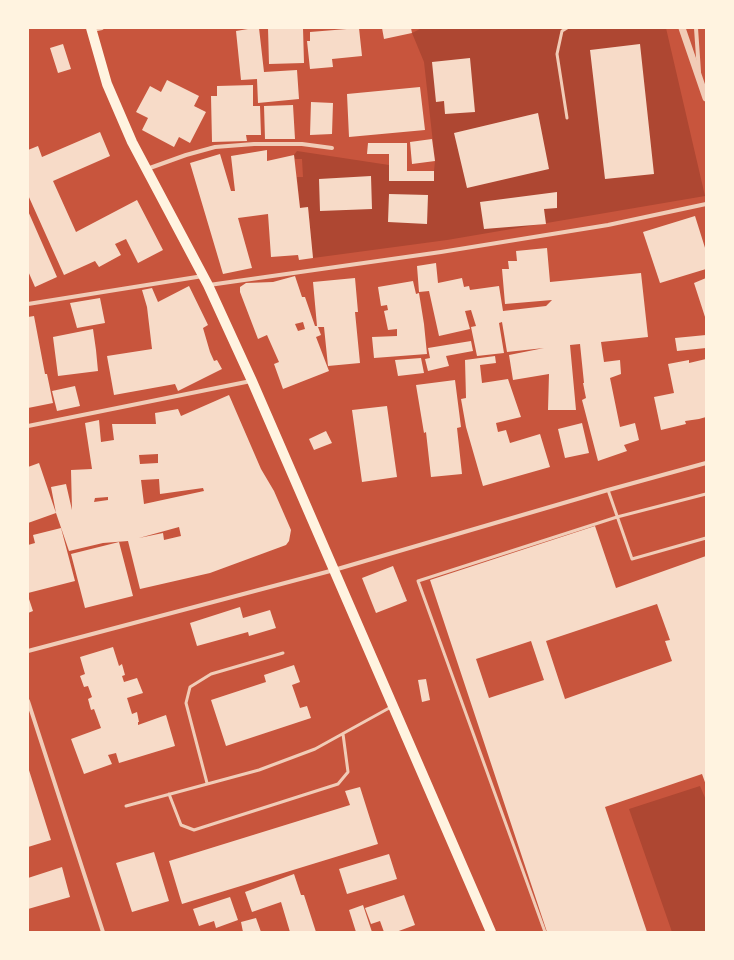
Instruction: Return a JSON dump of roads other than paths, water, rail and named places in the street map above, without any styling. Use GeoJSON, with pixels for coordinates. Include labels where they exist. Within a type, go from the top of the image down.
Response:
{"type":"FeatureCollection","features":[{"type":"Feature","properties":{"kind":"main road"},"geometry":{"type":"LineString","coordinates":[[92,29],[107,84],[132,142],[206,281],[252,381],[491,932]]}},
{"type":"Feature","properties":{"kind":"street"},"geometry":{"type":"LineString","coordinates":[[92,29],[102,28]]}},
{"type":"Feature","properties":{"kind":"street"},"geometry":{"type":"LineString","coordinates":[[682,28],[706,98]]}},
{"type":"Feature","properties":{"kind":"street"},"geometry":{"type":"LineString","coordinates":[[696,28],[700,82]]}},
{"type":"Feature","properties":{"kind":"street"},"geometry":{"type":"LineString","coordinates":[[147,169],[186,155],[215,147],[254,144],[302,144],[332,148]]}},
{"type":"Feature","properties":{"kind":"street"},"geometry":{"type":"LineString","coordinates":[[28,304],[448,251],[608,225],[706,204]]}},
{"type":"Feature","properties":{"kind":"street"},"geometry":{"type":"LineString","coordinates":[[28,426],[252,381]]}},
{"type":"Feature","properties":{"kind":"street"},"geometry":{"type":"LineString","coordinates":[[28,651],[334,570],[706,463]]}},
{"type":"Feature","properties":{"kind":"street"},"geometry":{"type":"LineString","coordinates":[[28,701],[103,932]]}},
{"type":"Feature","properties":{"kind":"lane"},"geometry":{"type":"LineString","coordinates":[[567,28],[562,31],[556,54],[567,118]]}},
{"type":"Feature","properties":{"kind":"lane"},"geometry":{"type":"LineString","coordinates":[[608,490],[632,559],[706,538]]}},
{"type":"Feature","properties":{"kind":"lane"},"geometry":{"type":"LineString","coordinates":[[545,932],[418,581],[617,517],[706,494]]}},
{"type":"Feature","properties":{"kind":"lane"},"geometry":{"type":"LineString","coordinates":[[207,783],[186,703],[190,687],[212,674],[283,653]]}},
{"type":"Feature","properties":{"kind":"lane"},"geometry":{"type":"LineString","coordinates":[[126,806],[266,767],[315,749],[393,706]]}},
{"type":"Feature","properties":{"kind":"lane"},"geometry":{"type":"LineString","coordinates":[[169,794],[181,825],[194,830],[338,784],[348,772],[343,734]]}}]}
